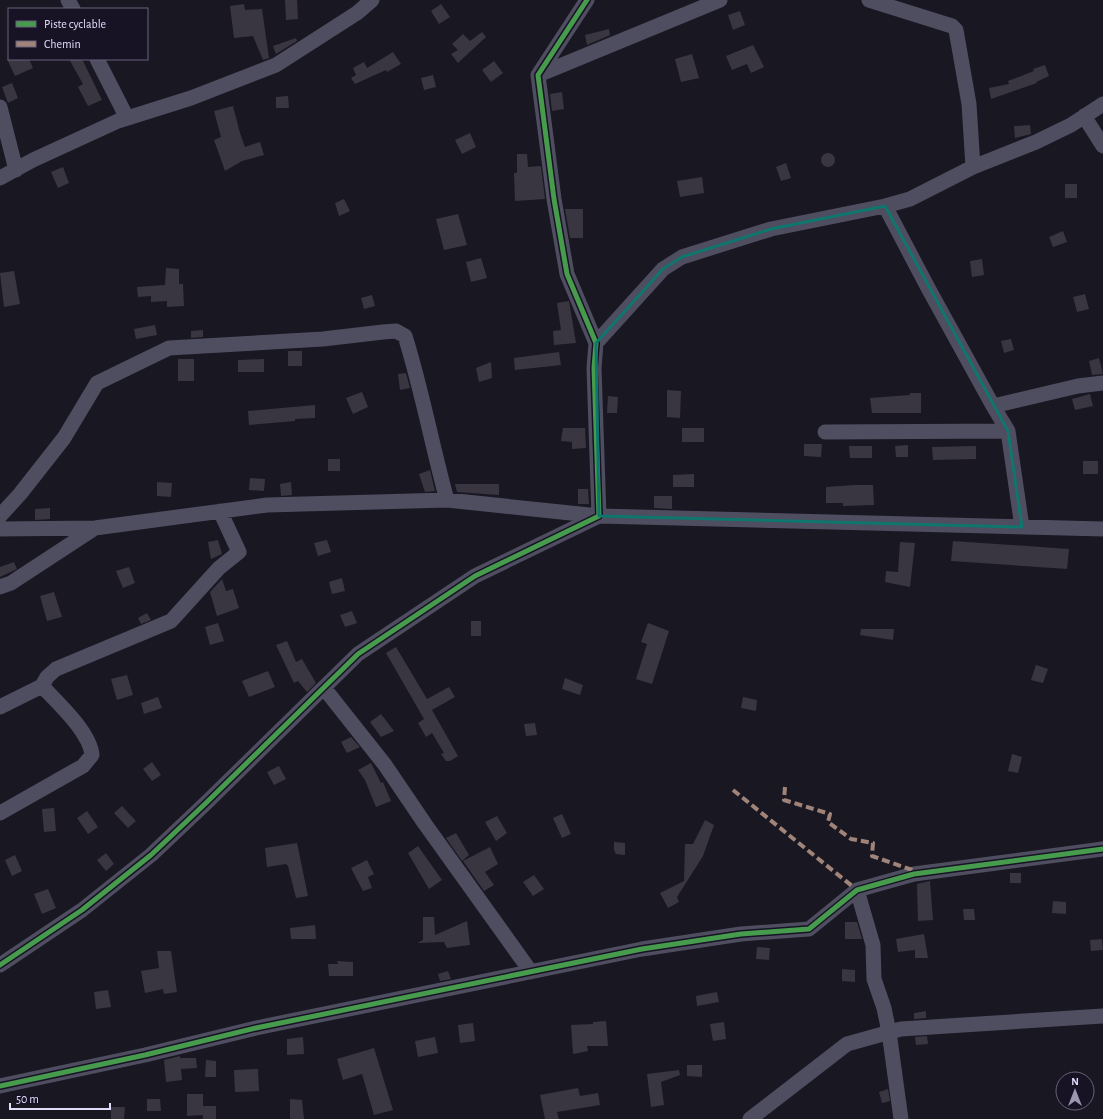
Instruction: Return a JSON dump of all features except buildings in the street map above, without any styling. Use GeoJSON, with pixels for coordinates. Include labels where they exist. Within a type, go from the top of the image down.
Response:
{"type":"FeatureCollection","features":[{"type":"Feature","properties":{"kind":"street"},"geometry":{"type":"LineString","coordinates":[[0,178],[33,160],[127,118],[191,98],[276,65],[357,13],[372,0]]}},
{"type":"Feature","properties":{"kind":"street"},"geometry":{"type":"LineString","coordinates":[[587,0],[538,75],[554,199],[567,274],[596,342],[594,368],[599,516]]}},
{"type":"Feature","properties":{"kind":"street"},"geometry":{"type":"LineString","coordinates":[[538,75],[720,0]]}},
{"type":"Feature","properties":{"kind":"street"},"geometry":{"type":"LineString","coordinates":[[869,0],[952,26],[956,30],[969,104],[973,167]]}},
{"type":"Feature","properties":{"kind":"street"},"geometry":{"type":"LineString","coordinates":[[98,60],[127,118]]}},
{"type":"Feature","properties":{"kind":"street"},"geometry":{"type":"LineString","coordinates":[[596,342],[663,269],[682,257],[771,229],[885,206],[910,199],[973,167],[1036,142],[1103,104]]}},
{"type":"Feature","properties":{"kind":"street"},"geometry":{"type":"LineString","coordinates":[[0,107],[16,170]]}},
{"type":"Feature","properties":{"kind":"street"},"geometry":{"type":"LineString","coordinates":[[1084,116],[1103,146]]}},
{"type":"Feature","properties":{"kind":"street"},"geometry":{"type":"LineString","coordinates":[[885,206],[1008,431],[1022,527]]}},
{"type":"Feature","properties":{"kind":"street"},"geometry":{"type":"LineString","coordinates":[[0,516],[20,494],[64,438],[97,384],[169,348],[323,339],[396,331],[406,336],[418,378],[436,459],[448,500]]}},
{"type":"Feature","properties":{"kind":"street"},"geometry":{"type":"LineString","coordinates":[[993,406],[1078,386],[1103,383]]}},
{"type":"Feature","properties":{"kind":"street"},"geometry":{"type":"LineString","coordinates":[[825,432],[1008,431]]}},
{"type":"Feature","properties":{"kind":"street"},"geometry":{"type":"LineString","coordinates":[[0,529],[95,528],[266,505],[448,500],[599,516],[1103,529]]}},
{"type":"Feature","properties":{"kind":"street"},"geometry":{"type":"LineString","coordinates":[[0,707],[42,686],[47,677],[56,669],[171,621],[218,568],[239,552],[220,512]]}},
{"type":"Feature","properties":{"kind":"street"},"geometry":{"type":"LineString","coordinates":[[0,965],[82,910],[150,855],[207,802],[358,654],[475,576],[599,516]]}},
{"type":"Feature","properties":{"kind":"street"},"geometry":{"type":"LineString","coordinates":[[0,587],[10,583],[95,528]]}},
{"type":"Feature","properties":{"kind":"street"},"geometry":{"type":"LineString","coordinates":[[0,813],[83,766],[92,755],[92,747],[80,728],[42,686]]}},
{"type":"Feature","properties":{"kind":"street"},"geometry":{"type":"LineString","coordinates":[[324,688],[385,765],[424,824],[531,972]]}},
{"type":"Feature","properties":{"kind":"street"},"geometry":{"type":"LineString","coordinates":[[0,1086],[145,1055],[256,1028],[642,949],[741,934],[809,929],[857,890],[914,874],[1103,849]]}},
{"type":"Feature","properties":{"kind":"street"},"geometry":{"type":"LineString","coordinates":[[857,890],[873,945],[874,979],[884,1008],[889,1032],[901,1119]]}},
{"type":"Feature","properties":{"kind":"street"},"geometry":{"type":"LineString","coordinates":[[750,1119],[847,1044],[901,1029],[1103,1016]]}},
{"type":"Feature","properties":{"kind":"highlighted area"},"geometry":{"type":"Polygon","coordinates":[[[885,206],[1008,431],[1022,527],[599,516],[596,343],[663,269],[682,257],[771,229],[885,206]]]}},
{"type":"Feature","properties":{"kind":"marked path"},"geometry":{"type":"LineString","coordinates":[[785,787],[784,800],[830,814],[828,822],[851,839],[873,843],[872,856],[918,872]]}},
{"type":"Feature","properties":{"kind":"marked path"},"geometry":{"type":"LineString","coordinates":[[733,790],[857,890]]}},
{"type":"Feature","properties":{"kind":"cycle path"},"geometry":{"type":"LineString","coordinates":[[0,965],[82,910],[151,855],[358,654],[475,576],[599,516],[594,368],[596,343],[567,274],[554,199],[538,75],[587,0]]}},
{"type":"Feature","properties":{"kind":"cycle path"},"geometry":{"type":"LineString","coordinates":[[0,1086],[145,1055],[256,1028],[642,949],[741,934],[809,929],[857,890],[914,874],[1103,849]]}}]}
